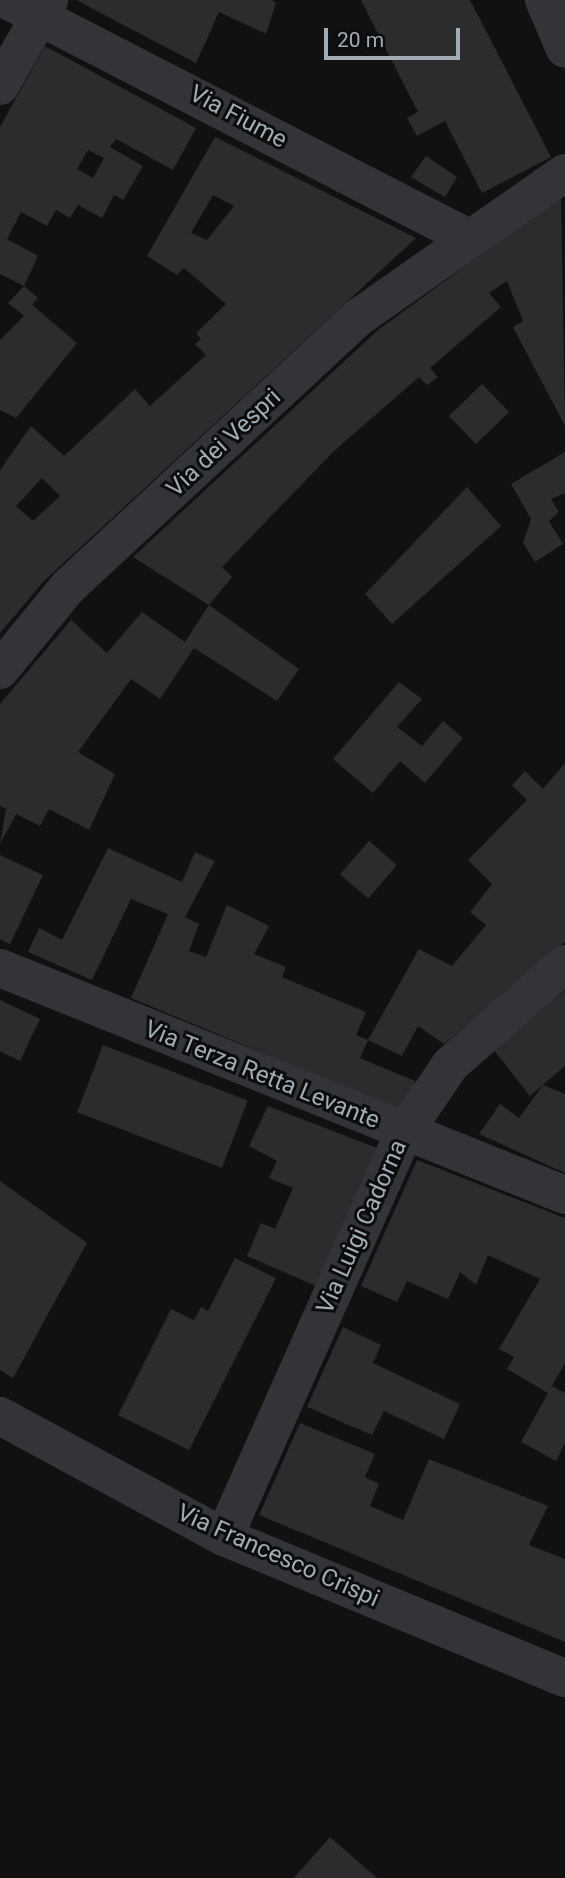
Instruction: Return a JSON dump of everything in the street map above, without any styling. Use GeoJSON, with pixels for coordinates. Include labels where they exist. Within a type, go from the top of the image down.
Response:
{"type":"FeatureCollection","features":[{"type":"Feature","properties":{"kind":"street"},"geometry":{"type":"LineString","coordinates":[[544,0],[565,49]]}},
{"type":"Feature","properties":{"kind":"street"},"geometry":{"type":"LineString","coordinates":[[0,86],[33,5]]}},
{"type":"Feature","properties":{"kind":"street","name":"Via Fiume"},"geometry":{"type":"LineString","coordinates":[[33,5],[467,237]]}},
{"type":"Feature","properties":{"kind":"street","name":"Via dei Vespri"},"geometry":{"type":"LineString","coordinates":[[0,670],[68,587],[329,345],[467,237],[565,173]]}},
{"type":"Feature","properties":{"kind":"street","name":"Via Luigi Cadorna"},"geometry":{"type":"LineString","coordinates":[[224,1537],[404,1133],[450,1065],[565,964]]}},
{"type":"Feature","properties":{"kind":"street","name":"Via Terza Retta Levante"},"geometry":{"type":"LineString","coordinates":[[0,968],[404,1133],[565,1195]]}},
{"type":"Feature","properties":{"kind":"street","name":"Via Francesco Crispi"},"geometry":{"type":"LineString","coordinates":[[0,1416],[224,1537],[565,1678]]}},
{"type":"Feature","properties":{"kind":"building"},"geometry":{"type":"Polygon","coordinates":[[[76,0],[271,0],[276,3],[266,34],[219,12],[196,63],[76,0]]]}},
{"type":"Feature","properties":{"kind":"building"},"geometry":{"type":"Polygon","coordinates":[[[361,0],[470,0],[551,157],[482,193],[445,121],[417,136],[407,118],[418,112],[361,0]]]}},
{"type":"Feature","properties":{"kind":"building"},"geometry":{"type":"Polygon","coordinates":[[[45,46],[196,128],[173,170],[116,139],[110,147],[143,166],[123,200],[114,195],[102,218],[78,205],[70,218],[56,210],[47,226],[21,212],[7,239],[38,256],[24,286],[0,274],[0,127],[45,46]],[[88,150],[77,169],[93,178],[104,158],[88,150]]]}},
{"type":"Feature","properties":{"kind":"building"},"geometry":{"type":"Polygon","coordinates":[[[215,137],[416,238],[44,581],[0,633],[0,470],[31,426],[64,456],[135,389],[150,406],[206,355],[195,344],[201,339],[196,333],[226,304],[184,268],[177,275],[147,256],[215,137]],[[213,195],[191,233],[207,240],[234,206],[213,195]],[[42,478],[16,506],[33,521],[60,496],[42,478]]]}},
{"type":"Feature","properties":{"kind":"building"},"geometry":{"type":"Polygon","coordinates":[[[426,156],[457,177],[445,197],[411,177],[426,156]]]}},
{"type":"Feature","properties":{"kind":"building"},"geometry":{"type":"Polygon","coordinates":[[[561,196],[565,426],[513,327],[523,321],[507,281],[489,293],[501,307],[430,368],[438,377],[427,385],[419,377],[334,451],[222,567],[232,577],[209,605],[133,557],[378,330],[561,196]]]}},
{"type":"Feature","properties":{"kind":"building"},"geometry":{"type":"Polygon","coordinates":[[[24,286],[38,298],[32,305],[77,343],[16,418],[0,410],[0,340],[24,316],[8,303],[24,286]]]}},
{"type":"Feature","properties":{"kind":"building"},"geometry":{"type":"Polygon","coordinates":[[[482,384],[509,412],[476,444],[449,416],[482,384]]]}},
{"type":"Feature","properties":{"kind":"building"},"geometry":{"type":"Polygon","coordinates":[[[565,452],[565,493],[551,499],[559,512],[549,521],[563,544],[535,562],[523,543],[531,519],[511,484],[565,452]]]}},
{"type":"Feature","properties":{"kind":"building"},"geometry":{"type":"Polygon","coordinates":[[[467,487],[501,526],[392,624],[365,594],[467,487]]]}},
{"type":"Feature","properties":{"kind":"building"},"geometry":{"type":"Polygon","coordinates":[[[209,605],[299,669],[277,701],[194,648],[160,699],[131,679],[78,752],[115,774],[89,830],[49,809],[40,826],[16,814],[0,844],[6,809],[0,806],[0,704],[71,620],[107,653],[142,612],[185,642],[209,605]]]}},
{"type":"Feature","properties":{"kind":"building"},"geometry":{"type":"Polygon","coordinates":[[[399,682],[422,699],[397,727],[422,746],[443,721],[463,738],[425,783],[400,761],[373,793],[333,759],[399,682]]]}},
{"type":"Feature","properties":{"kind":"building"},"geometry":{"type":"Polygon","coordinates":[[[565,763],[565,942],[444,1044],[418,1026],[402,1056],[368,1040],[419,949],[452,966],[486,925],[470,912],[492,884],[468,860],[527,800],[512,785],[525,771],[543,789],[565,763]]]}},
{"type":"Feature","properties":{"kind":"building"},"geometry":{"type":"Polygon","coordinates":[[[369,841],[397,865],[368,898],[340,874],[369,841]]]}},
{"type":"Feature","properties":{"kind":"building"},"geometry":{"type":"Polygon","coordinates":[[[108,848],[182,882],[195,852],[215,861],[185,917],[199,924],[189,951],[206,957],[227,905],[269,926],[254,954],[286,967],[282,977],[366,1012],[356,1035],[368,1040],[360,1058],[415,1081],[402,1111],[131,998],[168,914],[131,899],[92,980],[28,952],[39,928],[62,940],[108,848]]]}},
{"type":"Feature","properties":{"kind":"building"},"geometry":{"type":"Polygon","coordinates":[[[0,855],[43,875],[10,944],[0,939],[0,855]]]}},
{"type":"Feature","properties":{"kind":"building"},"geometry":{"type":"Polygon","coordinates":[[[565,990],[565,1066],[530,1096],[493,1049],[565,990]]]}},
{"type":"Feature","properties":{"kind":"building"},"geometry":{"type":"Polygon","coordinates":[[[0,1000],[40,1019],[20,1061],[0,1051],[0,1000]]]}},
{"type":"Feature","properties":{"kind":"building"},"geometry":{"type":"Polygon","coordinates":[[[103,1045],[248,1101],[222,1168],[77,1112],[103,1045]]]}},
{"type":"Feature","properties":{"kind":"building"},"geometry":{"type":"Polygon","coordinates":[[[543,1085],[565,1094],[565,1173],[479,1134],[500,1104],[519,1118],[543,1085]]]}},
{"type":"Feature","properties":{"kind":"building"},"geometry":{"type":"Polygon","coordinates":[[[268,1106],[377,1148],[316,1286],[247,1256],[261,1223],[275,1229],[293,1188],[269,1178],[277,1161],[249,1146],[268,1106]]]}},
{"type":"Feature","properties":{"kind":"building"},"geometry":{"type":"Polygon","coordinates":[[[417,1160],[565,1218],[565,1363],[552,1386],[565,1393],[565,1443],[556,1461],[521,1442],[548,1393],[507,1369],[514,1357],[499,1349],[540,1279],[488,1255],[476,1285],[460,1272],[448,1299],[407,1281],[397,1302],[361,1286],[417,1160]]]}},
{"type":"Feature","properties":{"kind":"building"},"geometry":{"type":"Polygon","coordinates":[[[0,1181],[87,1243],[13,1378],[0,1370],[0,1181]]]}},
{"type":"Feature","properties":{"kind":"building"},"geometry":{"type":"Polygon","coordinates":[[[235,1258],[276,1278],[189,1450],[118,1415],[171,1309],[194,1320],[201,1307],[208,1311],[235,1258]]]}},
{"type":"Feature","properties":{"kind":"building"},"geometry":{"type":"Polygon","coordinates":[[[343,1327],[381,1345],[373,1363],[460,1404],[444,1439],[384,1411],[372,1435],[307,1407],[343,1327]]]}},
{"type":"Feature","properties":{"kind":"building"},"geometry":{"type":"Polygon","coordinates":[[[300,1423],[375,1454],[365,1477],[379,1484],[370,1506],[403,1520],[429,1459],[548,1506],[529,1545],[565,1559],[565,1642],[259,1515],[300,1423]]]}},
{"type":"Feature","properties":{"kind":"building"},"geometry":{"type":"Polygon","coordinates":[[[330,1837],[377,1878],[294,1878],[330,1837]]]}}]}
